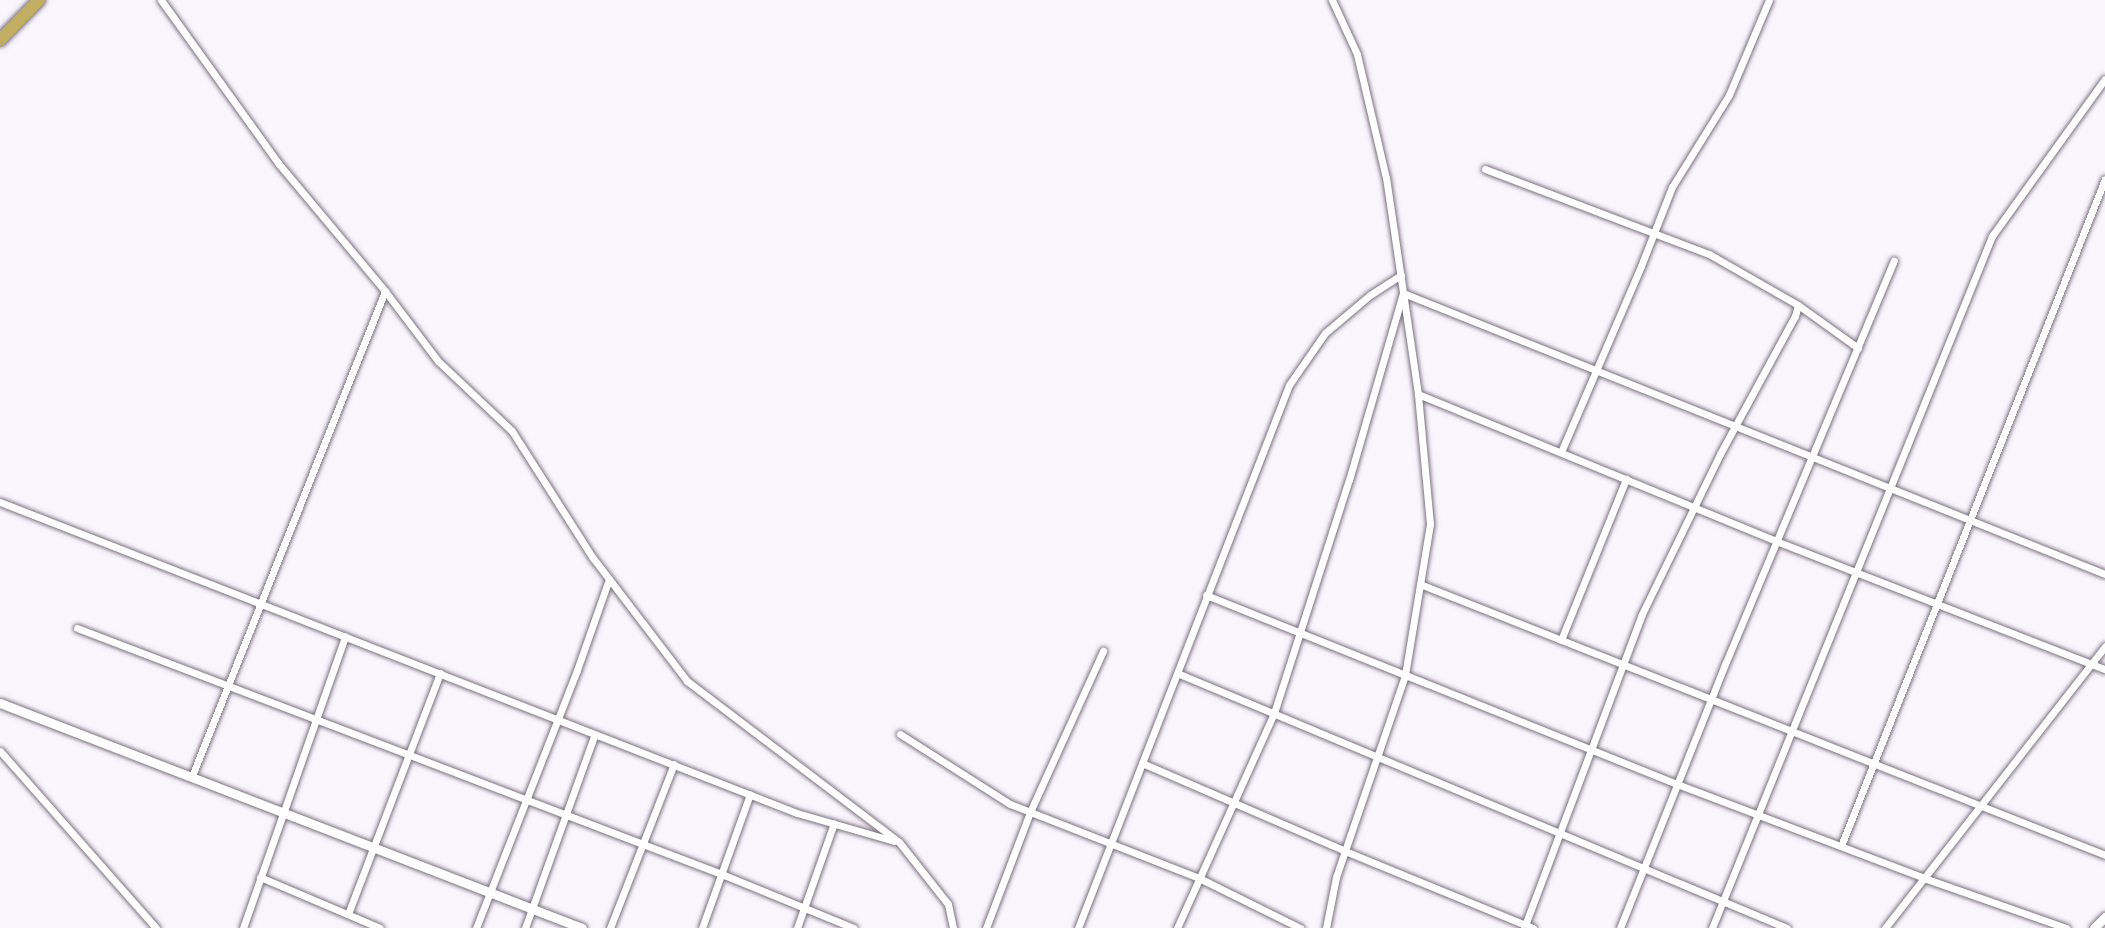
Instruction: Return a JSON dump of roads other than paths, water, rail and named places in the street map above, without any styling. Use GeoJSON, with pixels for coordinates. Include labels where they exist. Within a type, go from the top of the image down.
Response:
{"type":"FeatureCollection","features":[{"type":"Feature","properties":{"kind":"highway"},"geometry":{"type":"LineString","coordinates":[[0,40],[39,0]]}},
{"type":"Feature","properties":{"kind":"street"},"geometry":{"type":"LineString","coordinates":[[161,0],[278,164],[385,291],[438,361],[512,431],[609,579],[687,681],[900,842],[948,904],[953,928]]}},
{"type":"Feature","properties":{"kind":"street"},"geometry":{"type":"LineString","coordinates":[[1326,928],[1336,876],[1405,675],[1430,525],[1418,394],[1386,178],[1357,54],[1332,0]]}},
{"type":"Feature","properties":{"kind":"street"},"geometry":{"type":"LineString","coordinates":[[1561,452],[1654,235],[1672,186],[1729,95],[1769,0]]}},
{"type":"Feature","properties":{"kind":"street"},"geometry":{"type":"LineString","coordinates":[[1712,928],[1992,236],[2105,79]]}},
{"type":"Feature","properties":{"kind":"street"},"geometry":{"type":"LineString","coordinates":[[1485,169],[1709,254],[1798,305],[1858,348]]}},
{"type":"Feature","properties":{"kind":"street"},"geometry":{"type":"LineString","coordinates":[[1841,846],[2105,179]]}},
{"type":"Feature","properties":{"kind":"street"},"geometry":{"type":"LineString","coordinates":[[1620,928],[1711,699],[1894,261]]}},
{"type":"Feature","properties":{"kind":"street"},"geometry":{"type":"LineString","coordinates":[[1078,928],[1289,385],[1325,333],[1370,295],[1401,275]]}},
{"type":"Feature","properties":{"kind":"street"},"geometry":{"type":"LineString","coordinates":[[192,776],[385,291]]}},
{"type":"Feature","properties":{"kind":"street"},"geometry":{"type":"LineString","coordinates":[[1403,293],[2105,574]]}},
{"type":"Feature","properties":{"kind":"street"},"geometry":{"type":"LineString","coordinates":[[1177,928],[1274,713],[1349,480],[1403,293]]}},
{"type":"Feature","properties":{"kind":"street"},"geometry":{"type":"LineString","coordinates":[[1142,763],[1527,927],[1641,616],[1735,425],[1795,316],[1798,305]]}},
{"type":"Feature","properties":{"kind":"street"},"geometry":{"type":"LineString","coordinates":[[1418,394],[1776,541],[2105,669]]}},
{"type":"Feature","properties":{"kind":"street"},"geometry":{"type":"LineString","coordinates":[[1561,640],[1626,479]]}},
{"type":"Feature","properties":{"kind":"street"},"geometry":{"type":"LineString","coordinates":[[0,502],[750,794],[834,823],[900,842]]}},
{"type":"Feature","properties":{"kind":"street"},"geometry":{"type":"LineString","coordinates":[[476,928],[609,579]]}},
{"type":"Feature","properties":{"kind":"street"},"geometry":{"type":"LineString","coordinates":[[1420,584],[2105,855]]}},
{"type":"Feature","properties":{"kind":"street"},"geometry":{"type":"LineString","coordinates":[[1206,595],[1677,784],[1924,878],[2066,928]]}},
{"type":"Feature","properties":{"kind":"street"},"geometry":{"type":"LineString","coordinates":[[77,628],[721,874],[854,928]]}},
{"type":"Feature","properties":{"kind":"street"},"geometry":{"type":"LineString","coordinates":[[243,928],[282,810],[345,636]]}},
{"type":"Feature","properties":{"kind":"street"},"geometry":{"type":"LineString","coordinates":[[1885,928],[2105,646]]}},
{"type":"Feature","properties":{"kind":"street"},"geometry":{"type":"LineString","coordinates":[[986,928],[1030,812],[1103,651]]}},
{"type":"Feature","properties":{"kind":"street"},"geometry":{"type":"LineString","coordinates":[[348,914],[440,673]]}},
{"type":"Feature","properties":{"kind":"street"},"geometry":{"type":"LineString","coordinates":[[1177,673],[1787,928]]}},
{"type":"Feature","properties":{"kind":"street"},"geometry":{"type":"LineString","coordinates":[[0,703],[282,810],[582,928]]}},
{"type":"Feature","properties":{"kind":"street"},"geometry":{"type":"LineString","coordinates":[[525,928],[595,734]]}},
{"type":"Feature","properties":{"kind":"street"},"geometry":{"type":"LineString","coordinates":[[900,734],[1010,804],[1199,878],[1300,928]]}},
{"type":"Feature","properties":{"kind":"street"},"geometry":{"type":"LineString","coordinates":[[0,751],[156,928]]}},
{"type":"Feature","properties":{"kind":"street"},"geometry":{"type":"LineString","coordinates":[[610,928],[674,764]]}},
{"type":"Feature","properties":{"kind":"street"},"geometry":{"type":"LineString","coordinates":[[702,928],[750,794]]}},
{"type":"Feature","properties":{"kind":"street"},"geometry":{"type":"LineString","coordinates":[[797,928],[834,823]]}},
{"type":"Feature","properties":{"kind":"street"},"geometry":{"type":"LineString","coordinates":[[260,877],[380,928]]}},
{"type":"Feature","properties":{"kind":"street"},"geometry":{"type":"LineString","coordinates":[[2094,928],[2105,917]]}}]}
